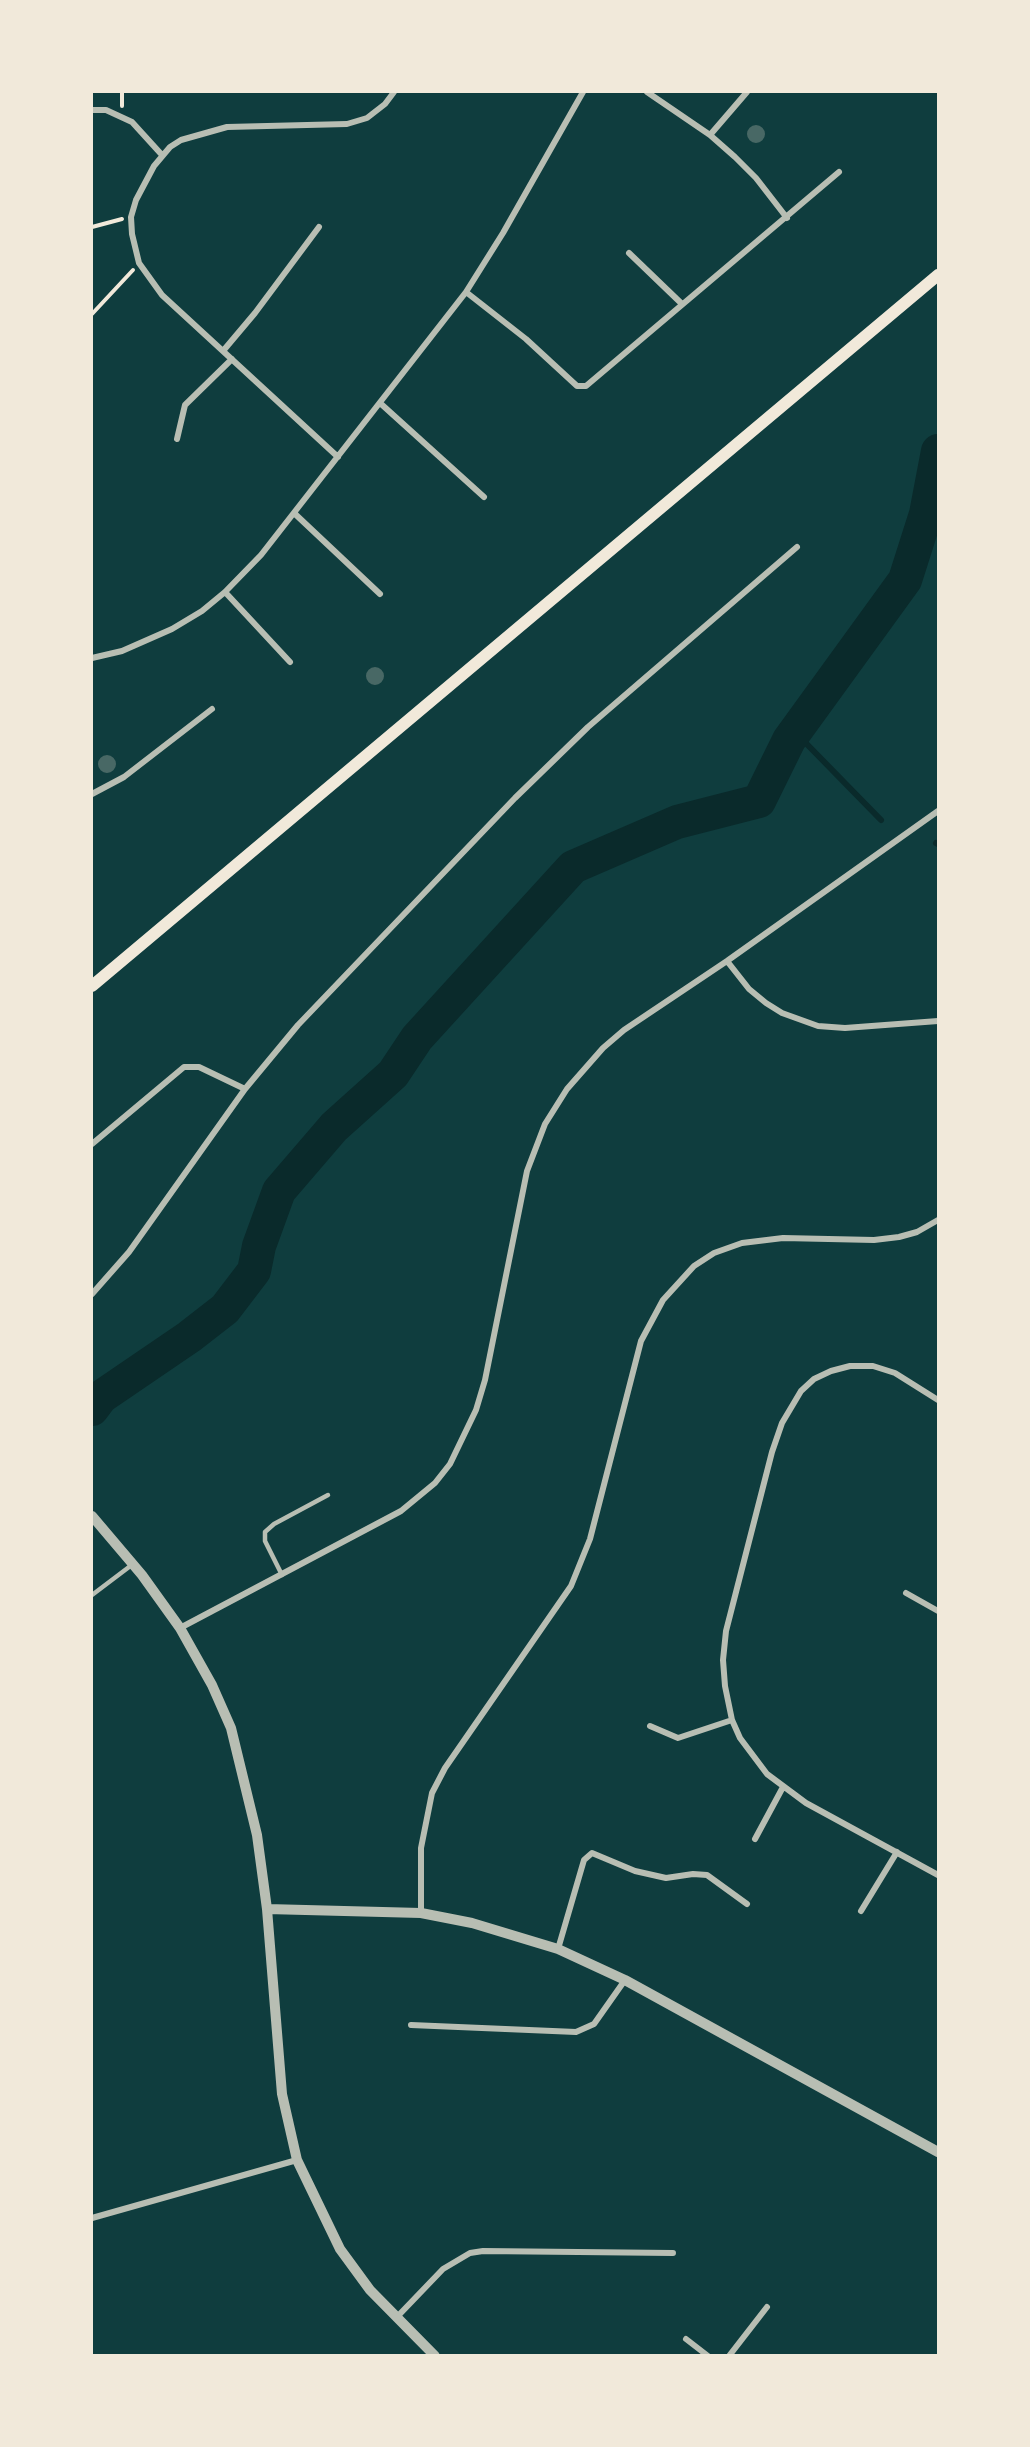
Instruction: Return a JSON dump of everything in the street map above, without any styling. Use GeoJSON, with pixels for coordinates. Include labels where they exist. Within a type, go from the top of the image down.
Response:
{"type":"FeatureCollection","features":[{"type":"Feature","properties":{"kind":"main road"},"geometry":{"type":"LineString","coordinates":[[92,986],[939,275]]}},
{"type":"Feature","properties":{"kind":"street"},"geometry":{"type":"LineString","coordinates":[[338,457],[162,295],[139,263],[132,234],[131,217],[143,183],[162,155],[181,140],[227,127],[347,124],[367,118],[394,92]]}},
{"type":"Feature","properties":{"kind":"street"},"geometry":{"type":"LineString","coordinates":[[92,658],[122,651],[172,629],[202,611],[250,568],[466,292],[503,233],[583,92]]}},
{"type":"Feature","properties":{"kind":"street"},"geometry":{"type":"LineString","coordinates":[[647,92],[710,135],[746,167],[787,218]]}},
{"type":"Feature","properties":{"kind":"street"},"geometry":{"type":"LineString","coordinates":[[710,135],[747,92]]}},
{"type":"Feature","properties":{"kind":"street"},"geometry":{"type":"LineString","coordinates":[[92,110],[106,110],[132,122],[162,155]]}},
{"type":"Feature","properties":{"kind":"street"},"geometry":{"type":"LineString","coordinates":[[466,292],[526,339],[581,387],[592,381],[839,172]]}},
{"type":"Feature","properties":{"kind":"street"},"geometry":{"type":"LineString","coordinates":[[223,351],[255,314],[320,227]]}},
{"type":"Feature","properties":{"kind":"street"},"geometry":{"type":"LineString","coordinates":[[629,253],[682,304]]}},
{"type":"Feature","properties":{"kind":"street"},"geometry":{"type":"LineString","coordinates":[[177,439],[185,405],[232,359]]}},
{"type":"Feature","properties":{"kind":"street"},"geometry":{"type":"LineString","coordinates":[[380,403],[484,497]]}},
{"type":"Feature","properties":{"kind":"street"},"geometry":{"type":"LineString","coordinates":[[294,513],[380,594]]}},
{"type":"Feature","properties":{"kind":"street"},"geometry":{"type":"LineString","coordinates":[[92,1294],[129,1252],[245,1089],[298,1025],[588,727],[797,547]]}},
{"type":"Feature","properties":{"kind":"street"},"geometry":{"type":"LineString","coordinates":[[225,592],[290,662]]}},
{"type":"Feature","properties":{"kind":"street"},"geometry":{"type":"LineString","coordinates":[[92,794],[124,777],[212,709]]}},
{"type":"Feature","properties":{"kind":"street"},"geometry":{"type":"LineString","coordinates":[[180,1628],[401,1511],[435,1483],[450,1464],[476,1410],[485,1380],[526,1171],[534,1145],[544,1124],[567,1089],[603,1048],[624,1030],[727,961],[939,811]]}},
{"type":"Feature","properties":{"kind":"street"},"geometry":{"type":"LineString","coordinates":[[727,961],[749,989],[766,1003],[782,1013],[818,1026],[845,1028],[939,1021]]}},
{"type":"Feature","properties":{"kind":"street"},"geometry":{"type":"LineString","coordinates":[[92,1144],[184,1067],[200,1067],[245,1089]]}},
{"type":"Feature","properties":{"kind":"street"},"geometry":{"type":"LineString","coordinates":[[421,1913],[421,1848],[432,1793],[445,1768],[571,1586],[590,1539],[641,1341],[663,1300],[694,1266],[714,1253],[742,1243],[783,1238],[874,1240],[917,1232],[939,1220]]}},
{"type":"Feature","properties":{"kind":"street"},"geometry":{"type":"LineString","coordinates":[[939,1400],[896,1372],[873,1366],[850,1366],[831,1371],[814,1380],[791,1405],[772,1452],[726,1631],[725,1686],[732,1720],[752,1756],[767,1774],[806,1803],[939,1875]]}},
{"type":"Feature","properties":{"kind":"street"},"geometry":{"type":"LineString","coordinates":[[92,1516],[133,1564],[180,1628],[212,1685],[231,1728],[257,1835],[267,1909],[282,2094],[297,2160],[340,2249],[370,2290],[396,2319],[435,2355]]}},
{"type":"Feature","properties":{"kind":"street"},"geometry":{"type":"LineString","coordinates":[[906,1593],[939,1611]]}},
{"type":"Feature","properties":{"kind":"street"},"geometry":{"type":"LineString","coordinates":[[650,1726],[678,1738],[732,1720]]}},
{"type":"Feature","properties":{"kind":"street"},"geometry":{"type":"LineString","coordinates":[[755,1839],[783,1786]]}},
{"type":"Feature","properties":{"kind":"street"},"geometry":{"type":"LineString","coordinates":[[861,1911],[897,1852]]}},
{"type":"Feature","properties":{"kind":"street"},"geometry":{"type":"LineString","coordinates":[[558,1949],[584,1860],[592,1853],[635,1871],[666,1878],[693,1874],[707,1875],[747,1904]]}},
{"type":"Feature","properties":{"kind":"street"},"geometry":{"type":"LineString","coordinates":[[267,1909],[421,1913],[472,1923],[558,1949],[625,1980],[939,2151]]}},
{"type":"Feature","properties":{"kind":"street"},"geometry":{"type":"LineString","coordinates":[[411,2025],[576,2032],[594,2024],[625,1980]]}},
{"type":"Feature","properties":{"kind":"street"},"geometry":{"type":"LineString","coordinates":[[92,2218],[297,2160]]}},
{"type":"Feature","properties":{"kind":"street"},"geometry":{"type":"LineString","coordinates":[[396,2319],[443,2269],[470,2253],[483,2251],[673,2253]]}},
{"type":"Feature","properties":{"kind":"street"},"geometry":{"type":"LineString","coordinates":[[729,2355],[767,2307]]}},
{"type":"Feature","properties":{"kind":"street"},"geometry":{"type":"LineString","coordinates":[[686,2338],[708,2355]]}},
{"type":"Feature","properties":{"kind":"lane"},"geometry":{"type":"LineString","coordinates":[[282,1575],[265,1541],[266,1532],[274,1524],[328,1495]]}},
{"type":"Feature","properties":{"kind":"lane"},"geometry":{"type":"LineString","coordinates":[[92,1595],[133,1564]]}},
{"type":"Feature","properties":{"kind":"path"},"geometry":{"type":"LineString","coordinates":[[92,227],[131,217]]}},
{"type":"Feature","properties":{"kind":"path"},"geometry":{"type":"LineString","coordinates":[[92,314],[139,263]]}},
{"type":"Feature","properties":{"kind":"building"},"geometry":{"type":"Polygon","coordinates":[[[752,125],[760,125],[765,130],[763,141],[752,143],[747,138],[747,130],[752,125]]]}},
{"type":"Feature","properties":{"kind":"building"},"geometry":{"type":"Polygon","coordinates":[[[371,667],[379,667],[384,672],[382,683],[371,685],[366,680],[366,672],[371,667]]]}},
{"type":"Feature","properties":{"kind":"building"},"geometry":{"type":"Polygon","coordinates":[[[103,755],[111,755],[116,760],[114,771],[103,773],[98,768],[98,760],[103,755]]]}},
{"type":"Feature","properties":{"kind":"waterway"},"geometry":{"type":"LineString","coordinates":[[92,1409],[101,1397],[189,1337],[225,1309],[254,1271],[259,1246],[279,1191],[334,1127],[393,1074],[417,1038],[573,867],[677,822],[759,801],[789,740],[905,580],[926,514],[938,451]]}},
{"type":"Feature","properties":{"kind":"waterway"},"geometry":{"type":"LineString","coordinates":[[795,732],[881,820]]}}]}
